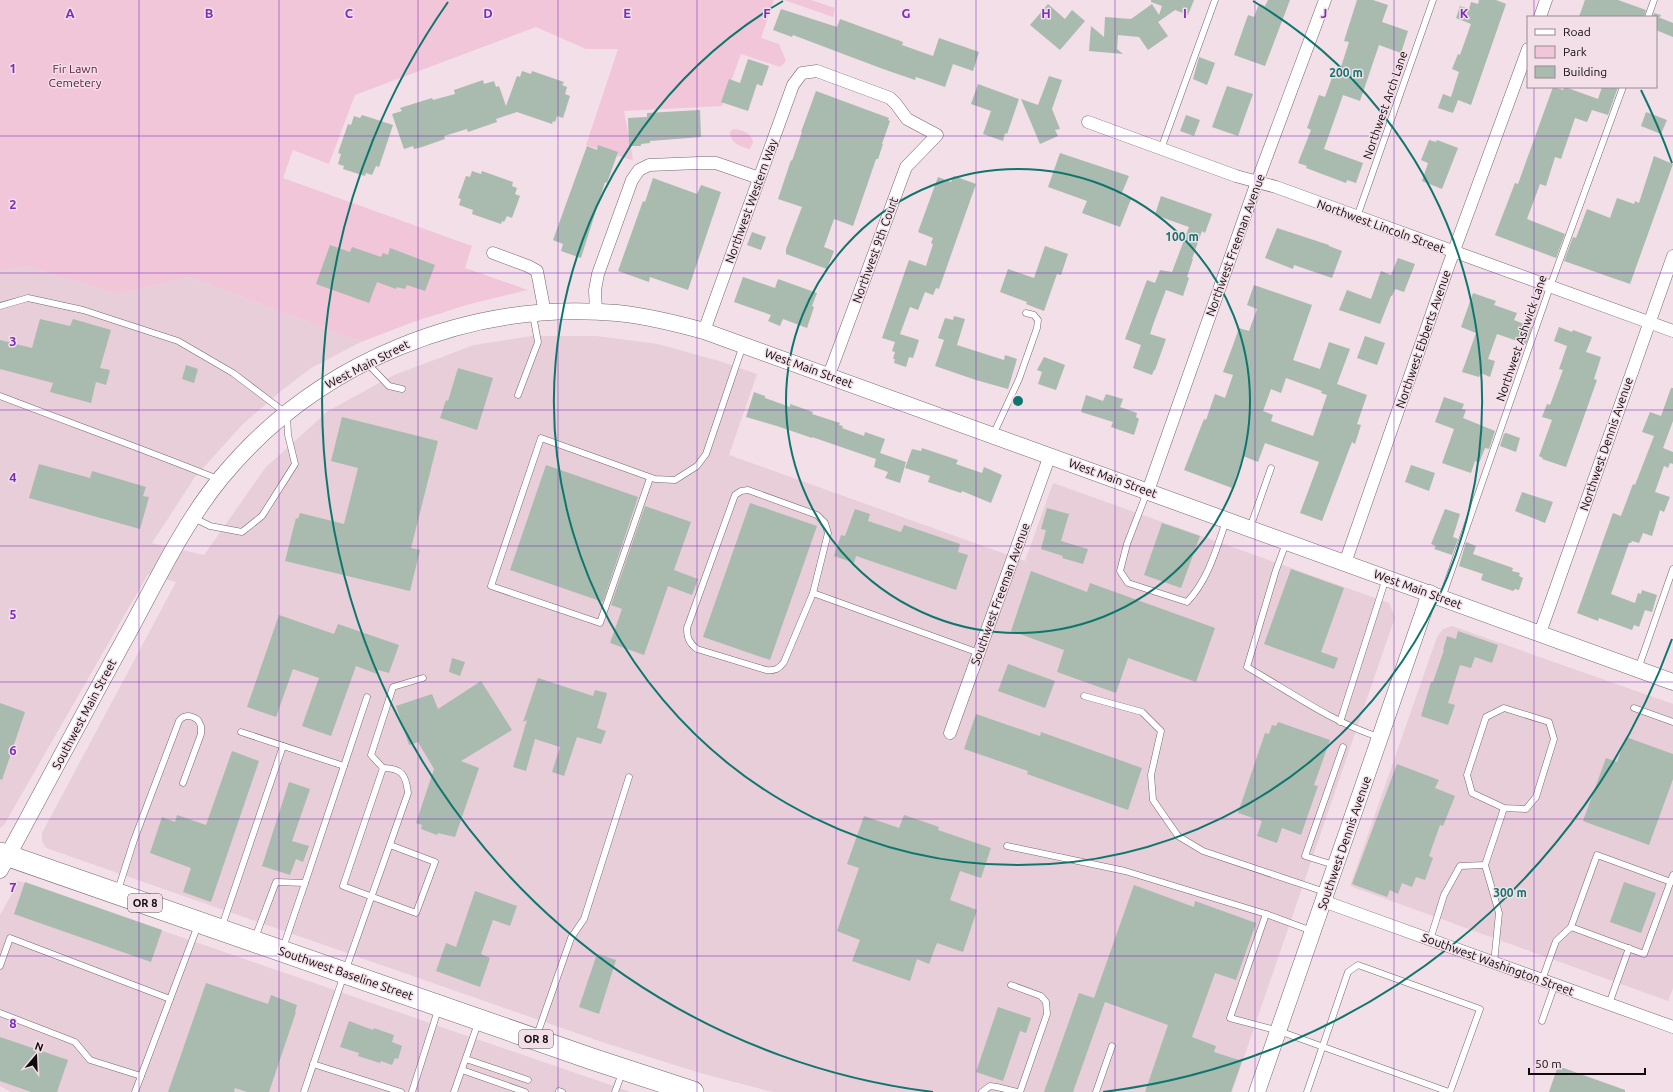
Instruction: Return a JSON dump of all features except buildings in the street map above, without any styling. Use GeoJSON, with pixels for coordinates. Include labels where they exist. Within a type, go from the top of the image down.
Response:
{"type":"FeatureCollection","features":[{"type":"Feature","properties":{"kind":"highway","name":"Southwest Baseline Street"},"geometry":{"type":"LineString","coordinates":[[3,859],[117,893],[535,1039],[693,1092]]}},
{"type":"Feature","properties":{"kind":"street","name":"Northwest Freeman Avenue"},"geometry":{"type":"LineString","coordinates":[[1148,491],[1257,182],[1325,0]]}},
{"type":"Feature","properties":{"kind":"street"},"geometry":{"type":"LineString","coordinates":[[1540,16],[1546,0]]}},
{"type":"Feature","properties":{"kind":"street","name":"Northwest Ebberts Avenue"},"geometry":{"type":"LineString","coordinates":[[1345,562],[1453,252],[1527,52]]}},
{"type":"Feature","properties":{"kind":"street","name":"Northwest 9th Court"},"geometry":{"type":"LineString","coordinates":[[802,73],[817,71],[890,98],[907,119],[937,135],[906,167],[829,375]]}},
{"type":"Feature","properties":{"kind":"street","name":"Northwest Western Way"},"geometry":{"type":"LineString","coordinates":[[704,330],[793,85],[802,73]]}},
{"type":"Feature","properties":{"kind":"street","name":"Northwest Lincoln Street"},"geometry":{"type":"LineString","coordinates":[[1088,122],[1673,331]]}},
{"type":"Feature","properties":{"kind":"street"},"geometry":{"type":"LineString","coordinates":[[596,312],[595,290],[598,274],[632,180],[639,170],[649,165],[716,163],[759,178]]}},
{"type":"Feature","properties":{"kind":"street"},"geometry":{"type":"LineString","coordinates":[[493,253],[528,266],[536,271],[539,313]]}},
{"type":"Feature","properties":{"kind":"street","name":"Northwest Dennis Avenue"},"geometry":{"type":"LineString","coordinates":[[1540,633],[1648,322],[1673,256]]}},
{"type":"Feature","properties":{"kind":"street","name":"West Main Street"},"geometry":{"type":"LineString","coordinates":[[168,558],[220,480],[255,442],[286,414],[320,389],[366,362],[411,341],[450,329],[499,318],[539,313],[616,313],[660,320],[704,330],[1673,682]]}},
{"type":"Feature","properties":{"kind":"street","name":"Southwest Freeman Avenue"},"geometry":{"type":"LineString","coordinates":[[950,733],[1050,455]]}},
{"type":"Feature","properties":{"kind":"street","name":"Southwest Main Street"},"geometry":{"type":"LineString","coordinates":[[3,859],[168,558]]}},
{"type":"Feature","properties":{"kind":"street","name":"Southwest Dennis Avenue"},"geometry":{"type":"LineString","coordinates":[[1257,1092],[1380,737],[1436,596]]}},
{"type":"Feature","properties":{"kind":"street","name":"Southwest Washington Street"},"geometry":{"type":"LineString","coordinates":[[1325,897],[1430,940],[1673,1027]]}},
{"type":"Feature","properties":{"kind":"lane"},"geometry":{"type":"LineString","coordinates":[[1161,149],[1215,0]]}},
{"type":"Feature","properties":{"kind":"lane","name":"Northwest Arch Lane"},"geometry":{"type":"LineString","coordinates":[[1356,217],[1433,0]]}},
{"type":"Feature","properties":{"kind":"lane"},"geometry":{"type":"LineString","coordinates":[[1648,16],[1654,0]]}},
{"type":"Feature","properties":{"kind":"lane","name":"Northwest Ashwick Lane"},"geometry":{"type":"LineString","coordinates":[[1436,596],[1623,88]]}},
{"type":"Feature","properties":{"kind":"lane"},"geometry":{"type":"LineString","coordinates":[[0,306],[28,298],[83,310],[178,342],[233,373],[286,414],[288,435],[295,464],[262,516],[242,532],[210,526],[194,518]]}},
{"type":"Feature","properties":{"kind":"lane"},"geometry":{"type":"LineString","coordinates":[[518,395],[538,342],[539,313]]}},
{"type":"Feature","properties":{"kind":"lane"},"geometry":{"type":"LineString","coordinates":[[993,435],[1019,379],[1036,328],[1038,320],[1034,315],[1026,313]]}},
{"type":"Feature","properties":{"kind":"lane"},"geometry":{"type":"LineString","coordinates":[[650,478],[600,622],[491,586],[541,438],[650,478],[675,480],[698,466],[706,454],[743,344]]}},
{"type":"Feature","properties":{"kind":"lane"},"geometry":{"type":"LineString","coordinates":[[366,362],[389,386],[402,389]]}},
{"type":"Feature","properties":{"kind":"lane"},"geometry":{"type":"LineString","coordinates":[[0,396],[90,431],[160,455],[220,480]]}},
{"type":"Feature","properties":{"kind":"lane"},"geometry":{"type":"LineString","coordinates":[[1250,528],[1271,468]]}},
{"type":"Feature","properties":{"kind":"lane"},"geometry":{"type":"LineString","coordinates":[[748,490],[817,515],[825,523],[828,533],[813,593],[784,662],[779,668],[773,671],[698,649],[691,645],[687,637],[687,628],[736,495],[741,491],[748,490]]}},
{"type":"Feature","properties":{"kind":"lane"},"geometry":{"type":"LineString","coordinates":[[1148,491],[1127,544],[1120,571],[1128,583],[1187,602],[1195,594],[1210,566],[1227,520]]}},
{"type":"Feature","properties":{"kind":"lane"},"geometry":{"type":"LineString","coordinates":[[1287,542],[1276,570],[1248,667],[1340,722],[1358,731],[1380,737]]}},
{"type":"Feature","properties":{"kind":"lane"},"geometry":{"type":"LineString","coordinates":[[1638,669],[1673,570]]}},
{"type":"Feature","properties":{"kind":"lane"},"geometry":{"type":"LineString","coordinates":[[1340,722],[1386,577]]}},
{"type":"Feature","properties":{"kind":"lane"},"geometry":{"type":"LineString","coordinates":[[813,593],[978,653]]}},
{"type":"Feature","properties":{"kind":"lane"},"geometry":{"type":"LineString","coordinates":[[304,1092],[344,972],[408,793],[405,776],[393,768],[383,768],[371,755],[393,687],[423,678]]}},
{"type":"Feature","properties":{"kind":"lane"},"geometry":{"type":"LineString","coordinates":[[1084,696],[1142,712],[1161,731],[1151,775],[1153,800],[1178,836],[1203,851],[1325,897]]}},
{"type":"Feature","properties":{"kind":"lane"},"geometry":{"type":"LineString","coordinates":[[282,951],[367,697]]}},
{"type":"Feature","properties":{"kind":"lane"},"geometry":{"type":"LineString","coordinates":[[1504,708],[1549,722],[1554,739],[1536,798],[1526,809],[1504,808],[1472,793],[1467,775],[1486,716],[1504,708]]}},
{"type":"Feature","properties":{"kind":"lane"},"geometry":{"type":"LineString","coordinates":[[1634,708],[1673,722]]}},
{"type":"Feature","properties":{"kind":"lane"},"geometry":{"type":"LineString","coordinates":[[117,893],[134,840],[179,721],[181,717],[187,715],[198,720],[201,726],[201,734],[183,783]]}},
{"type":"Feature","properties":{"kind":"lane"},"geometry":{"type":"LineString","coordinates":[[241,732],[344,766]]}},
{"type":"Feature","properties":{"kind":"lane"},"geometry":{"type":"LineString","coordinates":[[220,930],[283,746]]}},
{"type":"Feature","properties":{"kind":"lane"},"geometry":{"type":"LineString","coordinates":[[1336,866],[1305,856],[1342,747]]}},
{"type":"Feature","properties":{"kind":"lane"},"geometry":{"type":"LineString","coordinates":[[383,768],[343,886],[416,913],[435,862],[390,845]]}},
{"type":"Feature","properties":{"kind":"lane"},"geometry":{"type":"LineString","coordinates":[[535,1039],[571,938],[584,919],[628,777]]}},
{"type":"Feature","properties":{"kind":"lane"},"geometry":{"type":"LineString","coordinates":[[1494,963],[1499,913],[1485,865],[1504,808]]}},
{"type":"Feature","properties":{"kind":"lane"},"geometry":{"type":"LineString","coordinates":[[1007,846],[1125,871],[1266,914],[1313,931]]}},
{"type":"Feature","properties":{"kind":"lane"},"geometry":{"type":"LineString","coordinates":[[1542,980],[1556,941],[1571,927],[1597,855],[1671,882]]}},
{"type":"Feature","properties":{"kind":"lane"},"geometry":{"type":"LineString","coordinates":[[1430,940],[1444,895],[1460,866],[1485,865]]}},
{"type":"Feature","properties":{"kind":"lane"},"geometry":{"type":"LineString","coordinates":[[1571,927],[1644,954],[1673,875]]}},
{"type":"Feature","properties":{"kind":"lane"},"geometry":{"type":"LineString","coordinates":[[254,941],[276,882],[305,884]]}},
{"type":"Feature","properties":{"kind":"lane"},"geometry":{"type":"LineString","coordinates":[[1266,914],[1230,1018],[1278,1031],[1323,1047],[1450,1092],[1480,1009],[1358,965],[1348,972],[1323,1047],[1307,1092]]}},
{"type":"Feature","properties":{"kind":"lane"},"geometry":{"type":"LineString","coordinates":[[135,1092],[199,922]]}},
{"type":"Feature","properties":{"kind":"lane"},"geometry":{"type":"LineString","coordinates":[[0,966],[10,938],[170,999]]}},
{"type":"Feature","properties":{"kind":"lane"},"geometry":{"type":"LineString","coordinates":[[1609,1004],[1629,948]]}},
{"type":"Feature","properties":{"kind":"lane"},"geometry":{"type":"LineString","coordinates":[[1542,1021],[1555,984]]}},
{"type":"Feature","properties":{"kind":"lane"},"geometry":{"type":"LineString","coordinates":[[982,1092],[990,1086],[1018,1092],[1047,1014],[1046,1002],[1041,996],[1010,985]]}},
{"type":"Feature","properties":{"kind":"lane"},"geometry":{"type":"LineString","coordinates":[[412,1092],[440,1006]]}},
{"type":"Feature","properties":{"kind":"lane"},"geometry":{"type":"LineString","coordinates":[[0,1013],[75,1042],[90,1060],[141,1076]]}},
{"type":"Feature","properties":{"kind":"lane"},"geometry":{"type":"LineString","coordinates":[[454,1092],[479,1019]]}},
{"type":"Feature","properties":{"kind":"lane"},"geometry":{"type":"LineString","coordinates":[[1096,1092],[1112,1046]]}},
{"type":"Feature","properties":{"kind":"lane"},"geometry":{"type":"LineString","coordinates":[[466,1059],[528,1080]]}},
{"type":"Feature","properties":{"kind":"lane"},"geometry":{"type":"LineString","coordinates":[[314,1064],[385,1089],[401,1092]]}},
{"type":"Feature","properties":{"kind":"lane"},"geometry":{"type":"LineString","coordinates":[[615,1092],[623,1069]]}},
{"type":"Feature","properties":{"kind":"lane"},"geometry":{"type":"LineString","coordinates":[[462,1070],[525,1092]]}},
{"type":"Feature","properties":{"kind":"shaded area"},"geometry":{"type":"Polygon","coordinates":[[[27,266],[117,294],[190,277],[361,342],[311,368],[281,391],[242,425],[195,477],[152,543],[204,555],[266,467],[328,411],[394,375],[474,345],[532,336],[596,336],[658,344],[722,362],[757,374],[729,455],[1025,561],[1053,483],[1389,603],[1395,617],[1232,1092],[773,1092],[700,1073],[602,1042],[46,848],[42,841],[42,833],[176,582],[148,574],[4,825],[0,828],[0,271],[27,266]]]}},
{"type":"Feature","properties":{"kind":"shaded area"},"geometry":{"type":"Polygon","coordinates":[[[1452,626],[1673,704],[1673,988],[1668,1001],[1350,886],[1437,637],[1443,629],[1452,626]]]}},
{"type":"Feature","properties":{"kind":"shaded area"},"geometry":{"type":"Polygon","coordinates":[[[19,881],[631,1092],[11,1092],[0,1086],[0,915],[15,888],[15,882],[19,881]]]}},
{"type":"Feature","properties":{"kind":"green space","name":"Fir Lawn Cemetery"},"geometry":{"type":"Polygon","coordinates":[[[0,0],[774,0],[761,38],[779,44],[786,61],[780,67],[741,54],[722,106],[624,111],[633,159],[631,160],[586,145],[618,49],[586,49],[536,27],[355,95],[329,164],[293,150],[283,178],[472,246],[465,268],[528,290],[470,304],[413,322],[361,342],[190,277],[117,294],[27,266],[0,271],[0,0]]]}},
{"type":"Feature","properties":{"kind":"green space"},"geometry":{"type":"Polygon","coordinates":[[[784,0],[811,0],[835,8],[833,17],[784,0]]]}},
{"type":"Feature","properties":{"kind":"green space"},"geometry":{"type":"Polygon","coordinates":[[[733,129],[743,131],[750,136],[753,142],[750,149],[734,142],[730,132],[733,129]]]}}]}
